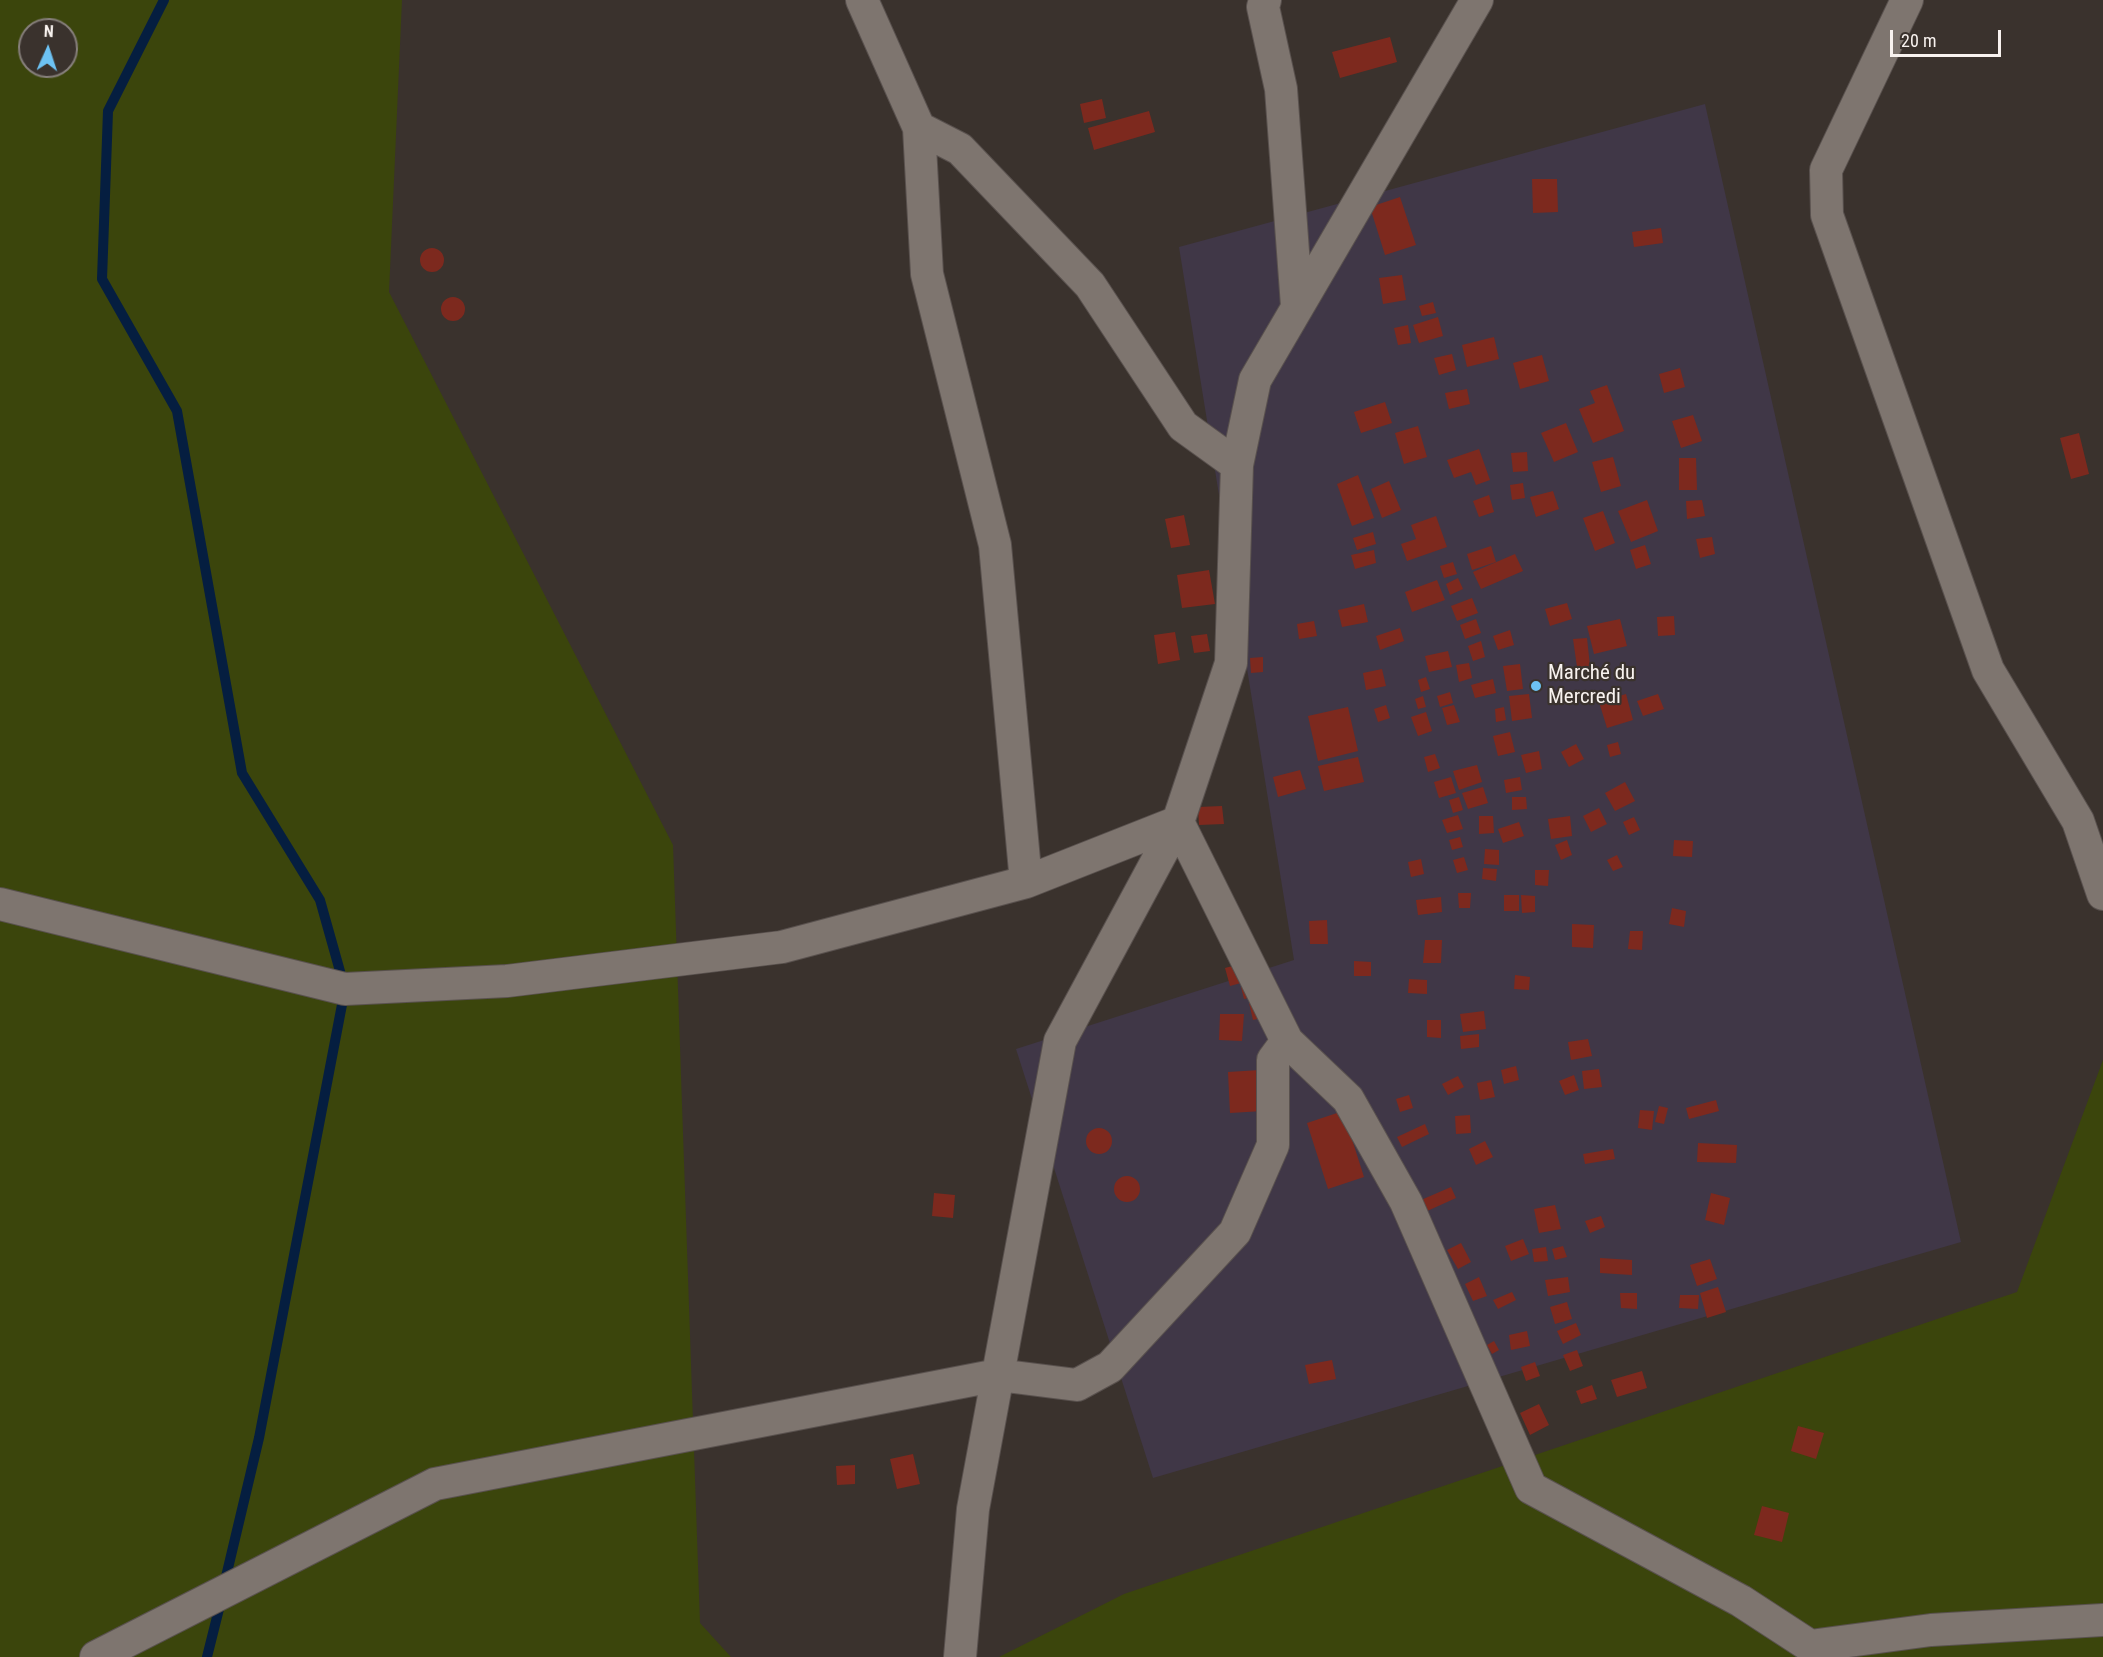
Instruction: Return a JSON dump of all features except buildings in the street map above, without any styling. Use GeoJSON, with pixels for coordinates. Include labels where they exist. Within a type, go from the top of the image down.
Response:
{"type":"FeatureCollection","features":[{"type":"Feature","properties":{"kind":"street"},"geometry":{"type":"LineString","coordinates":[[862,0],[919,128],[927,274],[995,545],[1026,882]]}},
{"type":"Feature","properties":{"kind":"street"},"geometry":{"type":"LineString","coordinates":[[960,1657],[973,1509],[1060,1041],[1178,822],[1231,663],[1237,465],[1255,380],[1477,0]]}},
{"type":"Feature","properties":{"kind":"street"},"geometry":{"type":"LineString","coordinates":[[1907,0],[1826,170],[1827,215],[1988,670],[2078,821],[2103,894]]}},
{"type":"Feature","properties":{"kind":"street"},"geometry":{"type":"LineString","coordinates":[[1260,2],[1281,89],[1297,306]]}},
{"type":"Feature","properties":{"kind":"street"},"geometry":{"type":"LineString","coordinates":[[919,128],[960,149],[1090,285],[1183,426],[1237,465]]}},
{"type":"Feature","properties":{"kind":"street"},"geometry":{"type":"LineString","coordinates":[[0,904],[345,989],[507,981],[782,947],[1026,882],[1178,822]]}},
{"type":"Feature","properties":{"kind":"street"},"geometry":{"type":"LineString","coordinates":[[1178,822],[1287,1041],[1348,1099],[1406,1202],[1531,1488],[1741,1601],[1810,1646],[1931,1630],[2103,1620]]}},
{"type":"Feature","properties":{"kind":"street"},"geometry":{"type":"LineString","coordinates":[[96,1657],[435,1484],[998,1375],[1077,1385],[1110,1367],[1235,1232],[1273,1145],[1273,1060],[1287,1041]]}},
{"type":"Feature","properties":{"kind":"shaded area"},"geometry":{"type":"Polygon","coordinates":[[[1705,104],[1961,1242],[1153,1478],[1016,1049],[1294,960],[1179,247],[1705,104]]]}},
{"type":"Feature","properties":{"kind":"green space"},"geometry":{"type":"Polygon","coordinates":[[[0,0],[402,0],[389,292],[673,845],[700,1623],[731,1657],[0,1657],[0,0]]]}},
{"type":"Feature","properties":{"kind":"green space"},"geometry":{"type":"Polygon","coordinates":[[[2103,1060],[2103,1657],[999,1657],[1124,1594],[2017,1292],[2103,1060]]]}},
{"type":"Feature","properties":{"kind":"waterway"},"geometry":{"type":"LineString","coordinates":[[164,0],[108,111],[102,279],[177,411],[242,773],[320,900],[345,989],[259,1438],[224,1585]]}},
{"type":"Feature","properties":{"kind":"waterway"},"geometry":{"type":"LineString","coordinates":[[207,1657],[221,1601]]}},
{"type":"Feature","properties":{"kind":"place","name":"Marché du Mercredi"},"geometry":{"type":"Point","coordinates":[1536,686]}}]}
